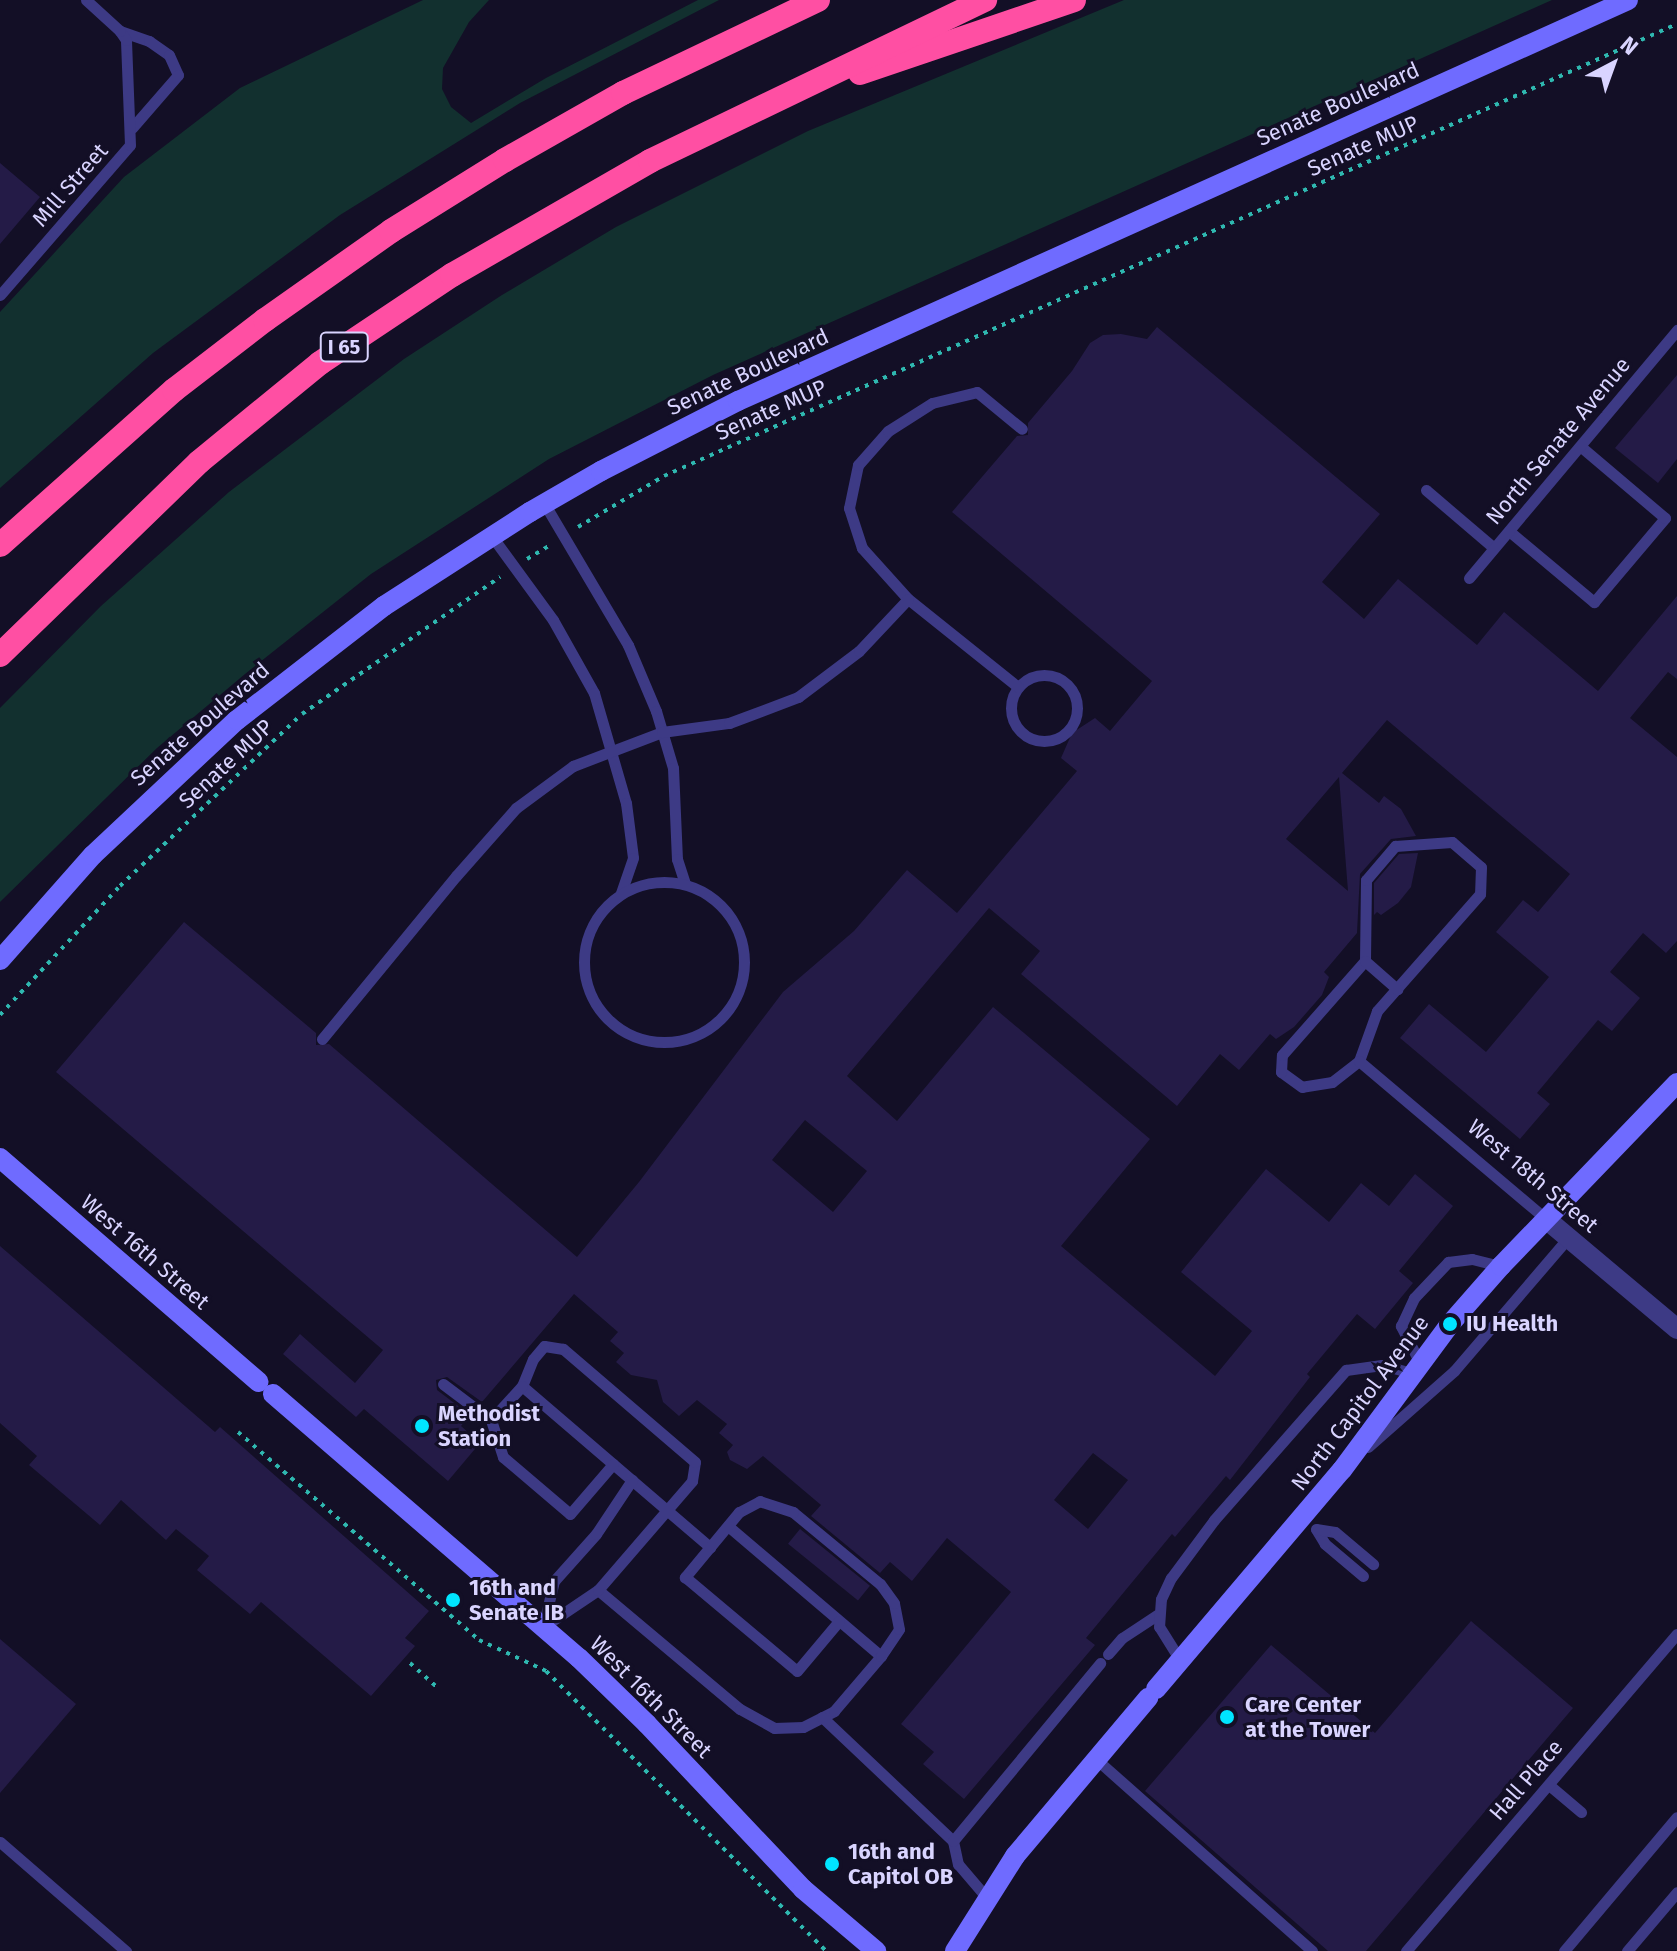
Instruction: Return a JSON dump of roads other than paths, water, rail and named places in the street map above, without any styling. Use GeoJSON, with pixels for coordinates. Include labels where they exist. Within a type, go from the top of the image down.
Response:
{"type":"FeatureCollection","features":[{"type":"Feature","properties":{"kind":"highway"},"geometry":{"type":"LineString","coordinates":[[0,545],[174,390],[265,320],[402,223],[623,93],[818,0]]}},
{"type":"Feature","properties":{"kind":"highway","name":"I 65"},"geometry":{"type":"LineString","coordinates":[[0,655],[199,462],[320,363],[452,275],[650,161],[744,113],[985,0]]}},
{"type":"Feature","properties":{"kind":"highway"},"geometry":{"type":"LineString","coordinates":[[744,113],[1074,0]]}},
{"type":"Feature","properties":{"kind":"main road","name":"Senate Boulevard"},"geometry":{"type":"LineString","coordinates":[[0,960],[93,855],[237,720],[347,633],[491,535],[544,503],[738,401],[1628,0]]}},
{"type":"Feature","properties":{"kind":"main road","name":"North Capitol Avenue"},"geometry":{"type":"LineString","coordinates":[[955,1951],[1015,1856],[1180,1660],[1309,1523],[1342,1470],[1415,1368],[1501,1266],[1677,1083]]}},
{"type":"Feature","properties":{"kind":"main road","name":"West 16th Street"},"geometry":{"type":"LineString","coordinates":[[0,1158],[543,1627],[647,1724],[803,1889],[876,1951]]}},
{"type":"Feature","properties":{"kind":"street","name":"West 18th Street"},"geometry":{"type":"LineString","coordinates":[[1546,1219],[1677,1329]]}},
{"type":"Feature","properties":{"kind":"lane"},"geometry":{"type":"LineString","coordinates":[[86,0],[120,31],[149,41],[169,55],[178,75],[132,128]]}},
{"type":"Feature","properties":{"kind":"lane","name":"Mill Street"},"geometry":{"type":"LineString","coordinates":[[0,295],[123,157],[130,145],[128,51],[120,31]]}},
{"type":"Feature","properties":{"kind":"lane","name":"North Senate Avenue"},"geometry":{"type":"LineString","coordinates":[[1469,578],[1677,330]]}},
{"type":"Feature","properties":{"kind":"lane"},"geometry":{"type":"LineString","coordinates":[[1018,687],[908,599],[862,548],[849,508],[858,465],[888,431],[932,403],[977,392],[1022,429]]}},
{"type":"Feature","properties":{"kind":"lane"},"geometry":{"type":"LineString","coordinates":[[1509,531],[1594,602],[1665,518],[1580,446]]}},
{"type":"Feature","properties":{"kind":"lane"},"geometry":{"type":"LineString","coordinates":[[1426,490],[1494,548]]}},
{"type":"Feature","properties":{"kind":"lane"},"geometry":{"type":"LineString","coordinates":[[544,503],[628,645],[662,732],[673,768],[677,859],[685,884]]}},
{"type":"Feature","properties":{"kind":"lane"},"geometry":{"type":"LineString","coordinates":[[491,535],[553,620],[594,693],[626,803],[633,858],[621,893]]}},
{"type":"Feature","properties":{"kind":"lane"},"geometry":{"type":"LineString","coordinates":[[322,1039],[516,808],[573,766],[662,732],[729,723],[798,697],[859,651],[908,599]]}},
{"type":"Feature","properties":{"kind":"lane"},"geometry":{"type":"LineString","coordinates":[[1037,676],[1059,678],[1068,685],[1074,694],[1077,716],[1066,734],[1045,742],[1024,736],[1016,728],[1010,707],[1018,687],[1037,676]]}},
{"type":"Feature","properties":{"kind":"lane"},"geometry":{"type":"LineString","coordinates":[[1452,842],[1481,867],[1480,894],[1397,989],[1377,1011],[1359,1061],[1332,1082],[1302,1087],[1281,1072],[1282,1055],[1365,961],[1366,880],[1395,846],[1452,842]]}},
{"type":"Feature","properties":{"kind":"lane"},"geometry":{"type":"LineString","coordinates":[[663,881],[685,884],[709,895],[728,913],[740,935],[745,961],[741,987],[729,1010],[711,1028],[687,1039],[662,1043],[636,1038],[605,1016],[585,983],[583,957],[588,932],[602,910],[621,893],[641,884],[663,881]]}},
{"type":"Feature","properties":{"kind":"lane"},"geometry":{"type":"LineString","coordinates":[[1365,961],[1397,989]]}},
{"type":"Feature","properties":{"kind":"lane","name":"West 18th Street"},"geometry":{"type":"LineString","coordinates":[[1359,1061],[1546,1219]]}},
{"type":"Feature","properties":{"kind":"lane"},"geometry":{"type":"LineString","coordinates":[[1342,1470],[1454,1371],[1569,1237]]}},
{"type":"Feature","properties":{"kind":"lane"},"geometry":{"type":"LineString","coordinates":[[1180,1660],[1159,1627],[1157,1615],[1171,1578],[1214,1520],[1346,1370],[1382,1365],[1415,1368],[1401,1326],[1414,1298],[1448,1262],[1472,1259],[1501,1266]]}},
{"type":"Feature","properties":{"kind":"lane"},"geometry":{"type":"LineString","coordinates":[[491,1420],[522,1386],[533,1359],[544,1346],[563,1349],[695,1462],[692,1481],[598,1590],[543,1627]]}},
{"type":"Feature","properties":{"kind":"lane"},"geometry":{"type":"LineString","coordinates":[[443,1384],[491,1420],[503,1457],[570,1514],[613,1464]]}},
{"type":"Feature","properties":{"kind":"lane"},"geometry":{"type":"LineString","coordinates":[[522,1386],[710,1547]]}},
{"type":"Feature","properties":{"kind":"lane"},"geometry":{"type":"LineString","coordinates":[[543,1627],[554,1581],[596,1534],[632,1480]]}},
{"type":"Feature","properties":{"kind":"lane"},"geometry":{"type":"LineString","coordinates":[[598,1590],[740,1709],[774,1728],[803,1727],[834,1711],[881,1656],[899,1629],[894,1603],[870,1575],[793,1512],[760,1501],[739,1512],[685,1577],[797,1671],[839,1621]]}},
{"type":"Feature","properties":{"kind":"lane"},"geometry":{"type":"LineString","coordinates":[[1309,1523],[1335,1532],[1373,1564]]}},
{"type":"Feature","properties":{"kind":"lane"},"geometry":{"type":"LineString","coordinates":[[1309,1523],[1325,1544],[1363,1576]]}},
{"type":"Feature","properties":{"kind":"lane"},"geometry":{"type":"LineString","coordinates":[[728,1526],[881,1656]]}},
{"type":"Feature","properties":{"kind":"lane"},"geometry":{"type":"LineString","coordinates":[[953,1841],[1122,1638],[1157,1615]]}},
{"type":"Feature","properties":{"kind":"lane","name":"Hall Place"},"geometry":{"type":"LineString","coordinates":[[1406,1951],[1677,1634]]}},
{"type":"Feature","properties":{"kind":"lane"},"geometry":{"type":"LineString","coordinates":[[822,1717],[953,1841],[958,1864],[987,1898]]}},
{"type":"Feature","properties":{"kind":"lane"},"geometry":{"type":"LineString","coordinates":[[1096,1759],[1317,1949]]}},
{"type":"Feature","properties":{"kind":"lane"},"geometry":{"type":"LineString","coordinates":[[1549,1785],[1581,1812]]}},
{"type":"Feature","properties":{"kind":"lane"},"geometry":{"type":"LineString","coordinates":[[1564,1951],[1677,1817]]}},
{"type":"Feature","properties":{"kind":"lane"},"geometry":{"type":"LineString","coordinates":[[0,1842],[126,1951]]}},
{"type":"Feature","properties":{"kind":"lane"},"geometry":{"type":"LineString","coordinates":[[1627,1951],[1677,1892]]}},
{"type":"Feature","properties":{"kind":"place","name":"IU Health"},"geometry":{"type":"Point","coordinates":[1450,1324]}},
{"type":"Feature","properties":{"kind":"place","name":"Methodist Station"},"geometry":{"type":"Point","coordinates":[422,1426]}},
{"type":"Feature","properties":{"kind":"place","name":"16th and Senate IB"},"geometry":{"type":"Point","coordinates":[453,1600]}},
{"type":"Feature","properties":{"kind":"place","name":"Care Center at the Tower"},"geometry":{"type":"Point","coordinates":[1227,1717]}},
{"type":"Feature","properties":{"kind":"place","name":"16th and Capitol OB"},"geometry":{"type":"Point","coordinates":[832,1864]}}]}
